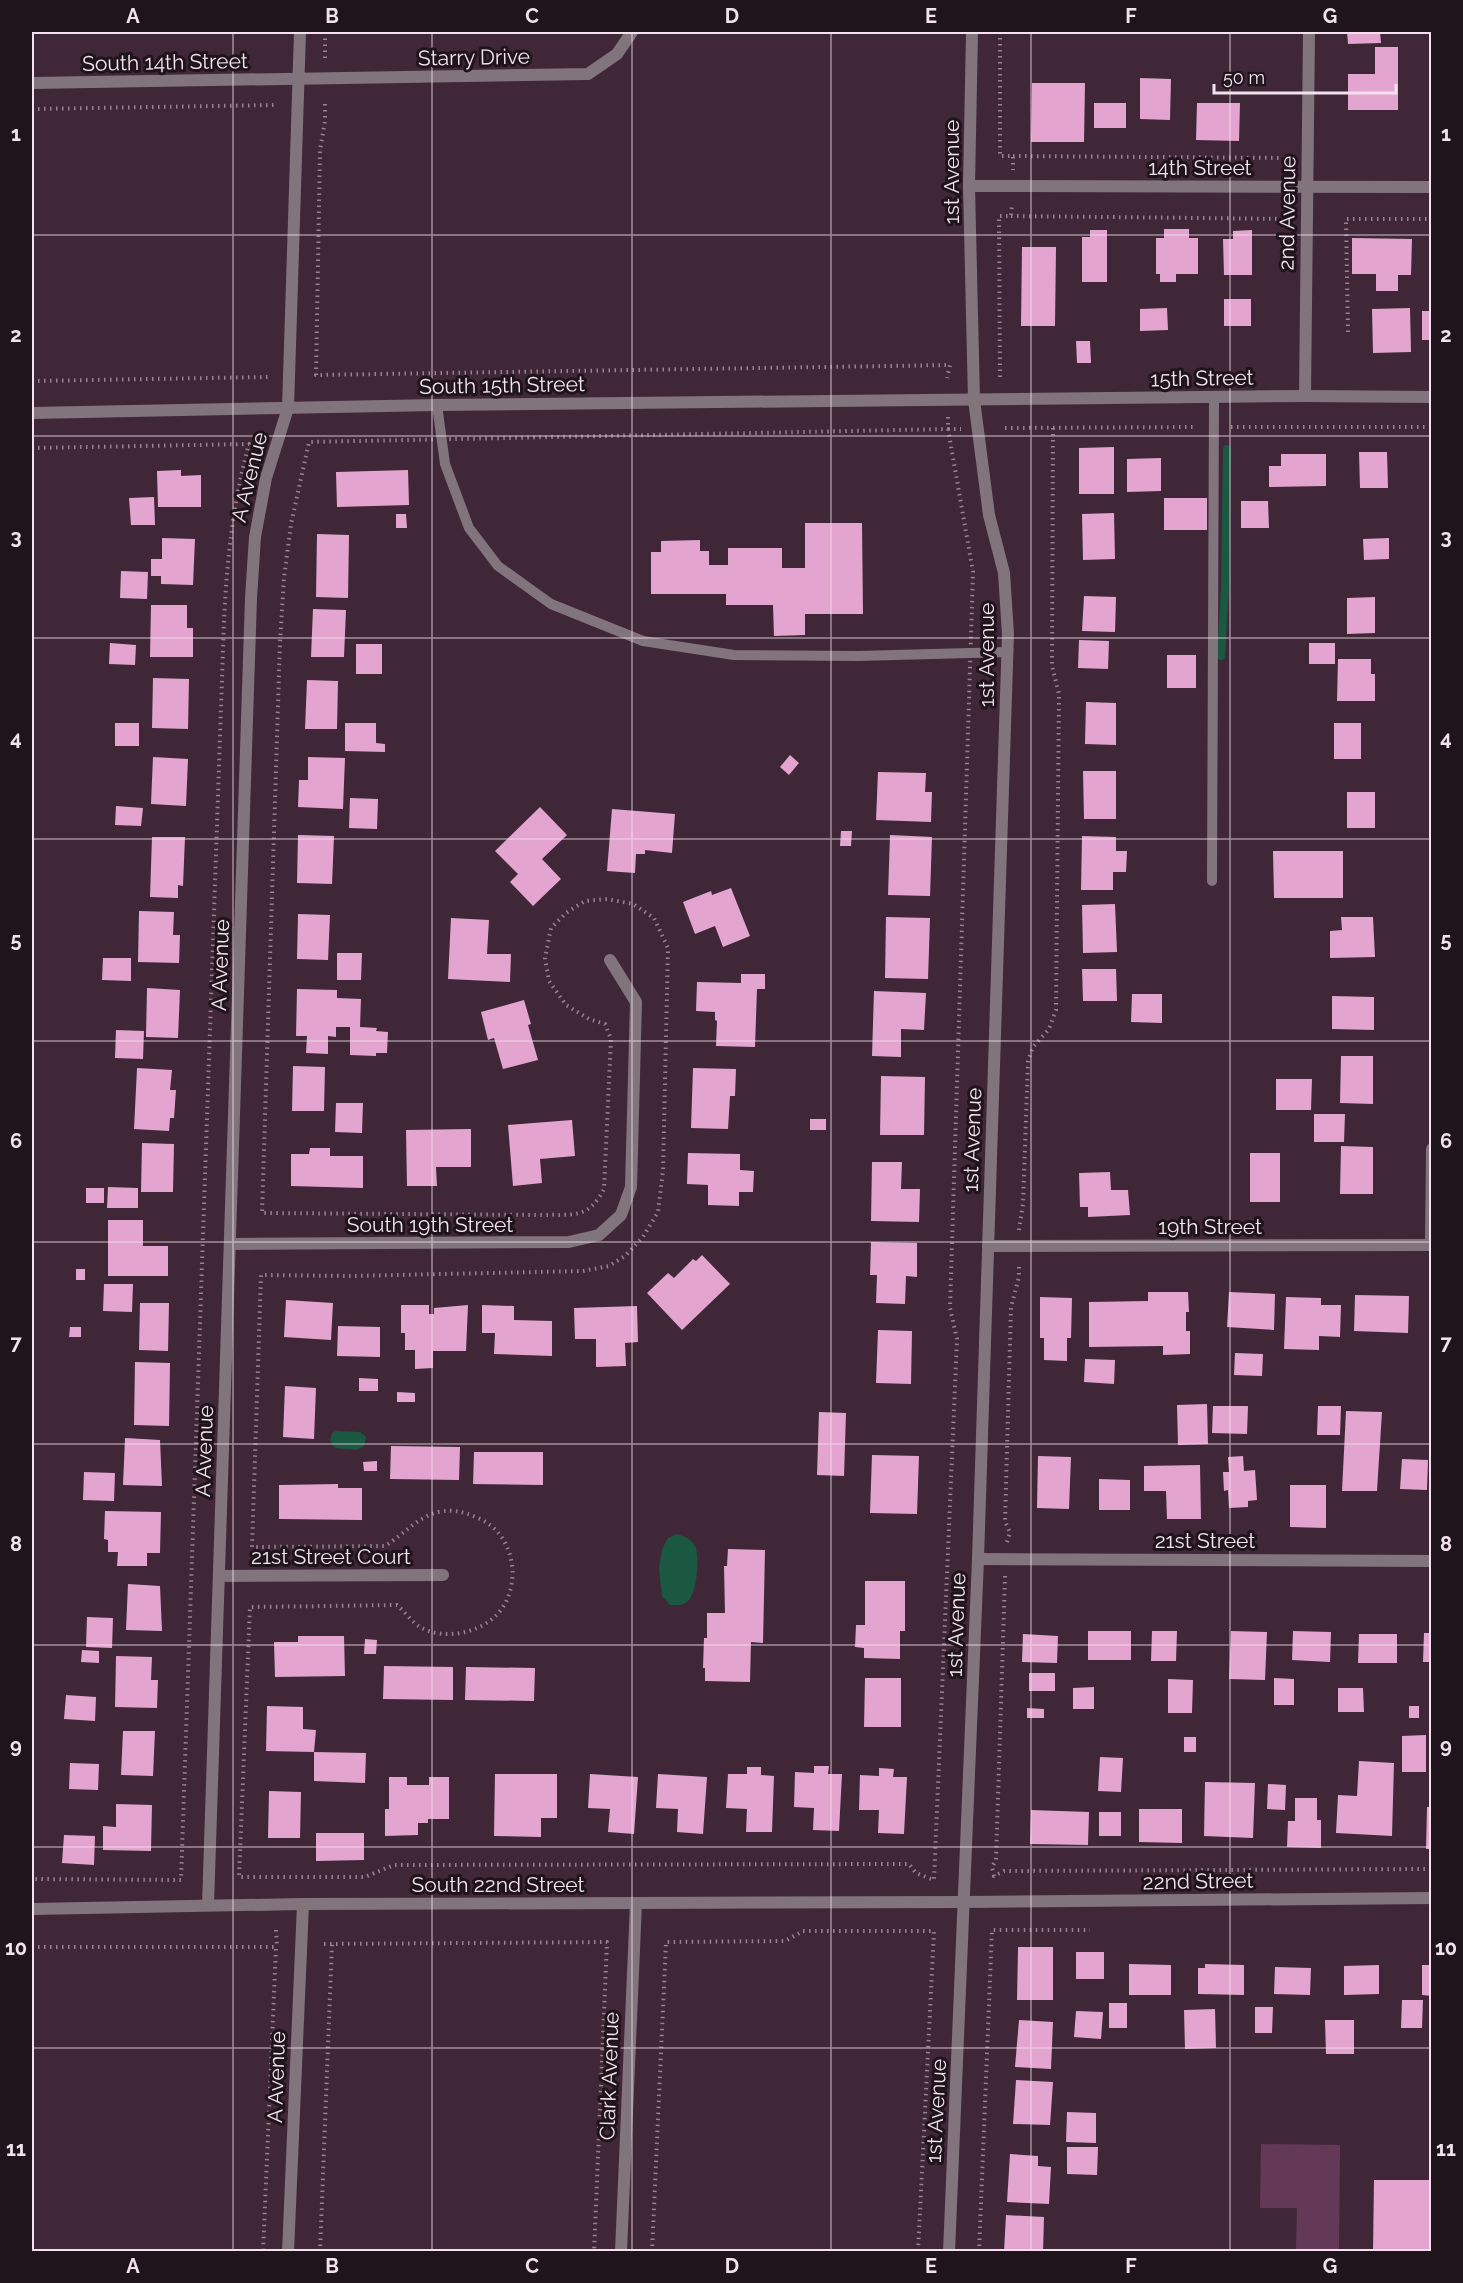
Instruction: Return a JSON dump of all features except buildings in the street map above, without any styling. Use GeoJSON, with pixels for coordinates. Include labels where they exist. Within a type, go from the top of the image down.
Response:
{"type":"FeatureCollection","features":[{"type":"Feature","properties":{"kind":"street","name":"A Avenue"},"geometry":{"type":"LineString","coordinates":[[208,1905],[251,598],[254,547],[266,478],[288,408],[300,32]]}},
{"type":"Feature","properties":{"kind":"street","name":"Starry Drive"},"geometry":{"type":"LineString","coordinates":[[299,80],[588,74],[617,54],[632,32]]}},
{"type":"Feature","properties":{"kind":"street","name":"1st Avenue"},"geometry":{"type":"LineString","coordinates":[[949,2252],[978,1559],[1008,652],[1004,573],[989,515],[974,400],[969,186],[972,32]]}},
{"type":"Feature","properties":{"kind":"street","name":"2nd Avenue"},"geometry":{"type":"LineString","coordinates":[[1305,396],[1309,32]]}},
{"type":"Feature","properties":{"kind":"street","name":"South 14th Street"},"geometry":{"type":"LineString","coordinates":[[32,83],[299,80]]}},
{"type":"Feature","properties":{"kind":"street","name":"14th Street"},"geometry":{"type":"LineString","coordinates":[[969,186],[1431,187]]}},
{"type":"Feature","properties":{"kind":"street","name":"15th Street"},"geometry":{"type":"LineString","coordinates":[[974,400],[1305,396],[1431,397]]}},
{"type":"Feature","properties":{"kind":"street","name":"South 15th Street"},"geometry":{"type":"LineString","coordinates":[[32,413],[437,405],[974,400]]}},
{"type":"Feature","properties":{"kind":"street","name":"South 19th Street"},"geometry":{"type":"LineString","coordinates":[[231,1244],[569,1242],[599,1235],[621,1215],[631,1187],[636,1002],[610,960]]}},
{"type":"Feature","properties":{"kind":"street"},"geometry":{"type":"LineString","coordinates":[[1431,1149],[1431,1245]]}},
{"type":"Feature","properties":{"kind":"street","name":"19th Street"},"geometry":{"type":"LineString","coordinates":[[988,1246],[1431,1245]]}},
{"type":"Feature","properties":{"kind":"street","name":"21st Street"},"geometry":{"type":"LineString","coordinates":[[978,1559],[1431,1561]]}},
{"type":"Feature","properties":{"kind":"street","name":"21st Street Court"},"geometry":{"type":"LineString","coordinates":[[220,1576],[443,1575]]}},
{"type":"Feature","properties":{"kind":"street","name":"22nd Street"},"geometry":{"type":"LineString","coordinates":[[965,1902],[1431,1898]]}},
{"type":"Feature","properties":{"kind":"street","name":"South 22nd Street"},"geometry":{"type":"LineString","coordinates":[[32,1909],[303,1904],[965,1902]]}},
{"type":"Feature","properties":{"kind":"street","name":"Clark Avenue"},"geometry":{"type":"LineString","coordinates":[[621,2252],[636,1903]]}},
{"type":"Feature","properties":{"kind":"street","name":"A Avenue"},"geometry":{"type":"LineString","coordinates":[[288,2252],[303,1904]]}},
{"type":"Feature","properties":{"kind":"lane"},"geometry":{"type":"LineString","coordinates":[[1212,881],[1214,397]]}},
{"type":"Feature","properties":{"kind":"lane"},"geometry":{"type":"LineString","coordinates":[[437,405],[445,464],[469,528],[498,566],[551,604],[643,641],[734,655],[857,656],[1008,652]]}},
{"type":"Feature","properties":{"kind":"path"},"geometry":{"type":"LineString","coordinates":[[325,32],[325,58]]}},
{"type":"Feature","properties":{"kind":"path"},"geometry":{"type":"LineString","coordinates":[[1000,32],[1000,156],[1289,158]]}},
{"type":"Feature","properties":{"kind":"path"},"geometry":{"type":"LineString","coordinates":[[325,104],[325,121],[320,150],[316,375],[950,365],[947,378]]}},
{"type":"Feature","properties":{"kind":"path"},"geometry":{"type":"LineString","coordinates":[[32,109],[275,105]]}},
{"type":"Feature","properties":{"kind":"path"},"geometry":{"type":"LineString","coordinates":[[1013,156],[1013,171]]}},
{"type":"Feature","properties":{"kind":"path"},"geometry":{"type":"LineString","coordinates":[[1011,216],[1012,203]]}},
{"type":"Feature","properties":{"kind":"path"},"geometry":{"type":"LineString","coordinates":[[1000,377],[999,216],[1290,219]]}},
{"type":"Feature","properties":{"kind":"path"},"geometry":{"type":"LineString","coordinates":[[1348,332],[1346,219],[1431,219]]}},
{"type":"Feature","properties":{"kind":"path"},"geometry":{"type":"LineString","coordinates":[[32,381],[268,377]]}},
{"type":"Feature","properties":{"kind":"path"},"geometry":{"type":"LineString","coordinates":[[948,416],[948,429],[973,572],[950,1308],[957,1339],[934,1880],[916,1873],[909,1864],[394,1866],[365,1877],[239,1877],[250,1607],[397,1605],[420,1627],[442,1634],[464,1633],[486,1623],[503,1607],[513,1578],[511,1554],[499,1532],[482,1520],[459,1510],[439,1512],[418,1520],[402,1536],[384,1546],[252,1546],[261,1275],[351,1276],[583,1271],[609,1266],[625,1257],[643,1237],[658,1212],[663,1171],[668,948],[654,918],[633,904],[608,899],[585,901],[566,913],[551,928],[545,958],[549,981],[566,1005],[589,1019],[605,1024],[611,1039],[604,1190],[596,1205],[581,1213],[542,1215],[262,1213],[280,632],[291,524],[309,442],[948,429],[967,429]]}},
{"type":"Feature","properties":{"kind":"path"},"geometry":{"type":"LineString","coordinates":[[1053,428],[1052,666],[1059,694],[1056,1010],[1049,1029],[1033,1047],[1028,1061],[1023,1204],[1018,1232],[1020,1277],[1011,1307],[1005,1521],[1010,1533],[1006,1559],[996,1860],[992,1867],[994,1876],[1004,1871],[1431,1869]]}},
{"type":"Feature","properties":{"kind":"path"},"geometry":{"type":"LineString","coordinates":[[32,448],[249,444],[239,480],[231,531],[224,620],[181,1880],[32,1879]]}},
{"type":"Feature","properties":{"kind":"path"},"geometry":{"type":"LineString","coordinates":[[280,1878],[280,1888]]}},
{"type":"Feature","properties":{"kind":"path"},"geometry":{"type":"LineString","coordinates":[[263,2252],[276,1930]]}},
{"type":"Feature","properties":{"kind":"path"},"geometry":{"type":"LineString","coordinates":[[979,2252],[992,1930],[1090,1930]]}},
{"type":"Feature","properties":{"kind":"path"},"geometry":{"type":"LineString","coordinates":[[652,2252],[666,1942],[785,1941],[803,1931],[934,1931],[918,2252]]}},
{"type":"Feature","properties":{"kind":"path"},"geometry":{"type":"LineString","coordinates":[[324,1944],[608,1942],[594,2252]]}},
{"type":"Feature","properties":{"kind":"path"},"geometry":{"type":"LineString","coordinates":[[320,2252],[333,1944]]}},
{"type":"Feature","properties":{"kind":"path"},"geometry":{"type":"LineString","coordinates":[[32,1947],[287,1947]]}},
{"type":"Feature","properties":{"kind":"shaded area"},"geometry":{"type":"Polygon","coordinates":[[[336,1431],[360,1432],[366,1437],[364,1446],[357,1450],[335,1448],[330,1441],[332,1433],[336,1431]]]}},
{"type":"Feature","properties":{"kind":"shaded area"},"geometry":{"type":"Polygon","coordinates":[[[676,1534],[689,1539],[695,1546],[697,1575],[694,1591],[688,1601],[670,1605],[662,1596],[659,1568],[662,1550],[667,1539],[676,1534]]]}},
{"type":"Feature","properties":{"kind":"shaded area"},"geometry":{"type":"Polygon","coordinates":[[[1261,2144],[1340,2145],[1339,2251],[1296,2251],[1297,2208],[1260,2208],[1261,2144]]]}},
{"type":"Feature","properties":{"kind":"waterway"},"geometry":{"type":"LineString","coordinates":[[1221,656],[1225,587],[1227,449]]}}]}
